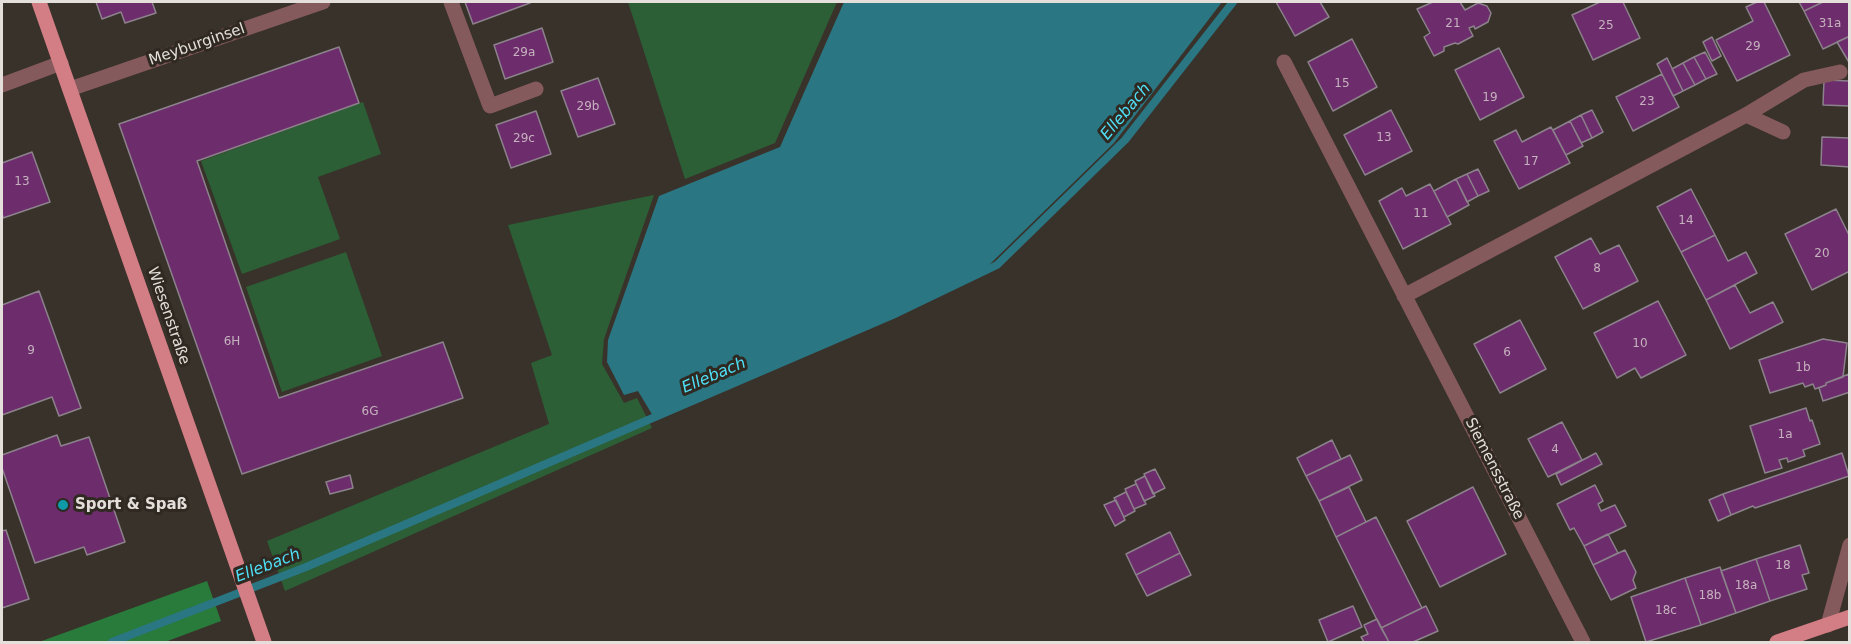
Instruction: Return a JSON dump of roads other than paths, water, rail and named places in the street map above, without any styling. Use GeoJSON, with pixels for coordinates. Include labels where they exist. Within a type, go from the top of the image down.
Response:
{"type":"FeatureCollection","features":[{"type":"Feature","properties":{"kind":"main road","name":"Wiesenstraße"},"geometry":{"type":"LineString","coordinates":[[39,2],[264,642]]}},
{"type":"Feature","properties":{"kind":"main road"},"geometry":{"type":"LineString","coordinates":[[1777,642],[1850,617]]}},
{"type":"Feature","properties":{"kind":"street","name":"Meyburginsel"},"geometry":{"type":"LineString","coordinates":[[70,89],[323,2]]}},
{"type":"Feature","properties":{"kind":"street"},"geometry":{"type":"LineString","coordinates":[[451,2],[490,106],[536,90]]}},
{"type":"Feature","properties":{"kind":"street","name":"Siemensstraße"},"geometry":{"type":"LineString","coordinates":[[1284,62],[1583,642]]}},
{"type":"Feature","properties":{"kind":"street"},"geometry":{"type":"LineString","coordinates":[[2,85],[61,63]]}},
{"type":"Feature","properties":{"kind":"street"},"geometry":{"type":"LineString","coordinates":[[1404,296],[1746,115],[1804,80],[1840,72]]}},
{"type":"Feature","properties":{"kind":"street"},"geometry":{"type":"LineString","coordinates":[[1746,115],[1783,132]]}},
{"type":"Feature","properties":{"kind":"street"},"geometry":{"type":"LineString","coordinates":[[1828,625],[1850,545]]}},
{"type":"Feature","properties":{"kind":"water"},"geometry":{"type":"Polygon","coordinates":[[[844,2],[1222,2],[1114,143],[987,267],[888,315],[653,416],[638,391],[624,395],[607,362],[608,340],[659,196],[780,147],[844,2]]]}},
{"type":"Feature","properties":{"kind":"waterway","name":"Ellebach"},"geometry":{"type":"LineString","coordinates":[[112,642],[306,567],[897,313],[997,265],[1125,140],[1233,2]]}},
{"type":"Feature","properties":{"kind":"place","name":"Sport & Spaß"},"geometry":{"type":"Point","coordinates":[63,505]}}]}
